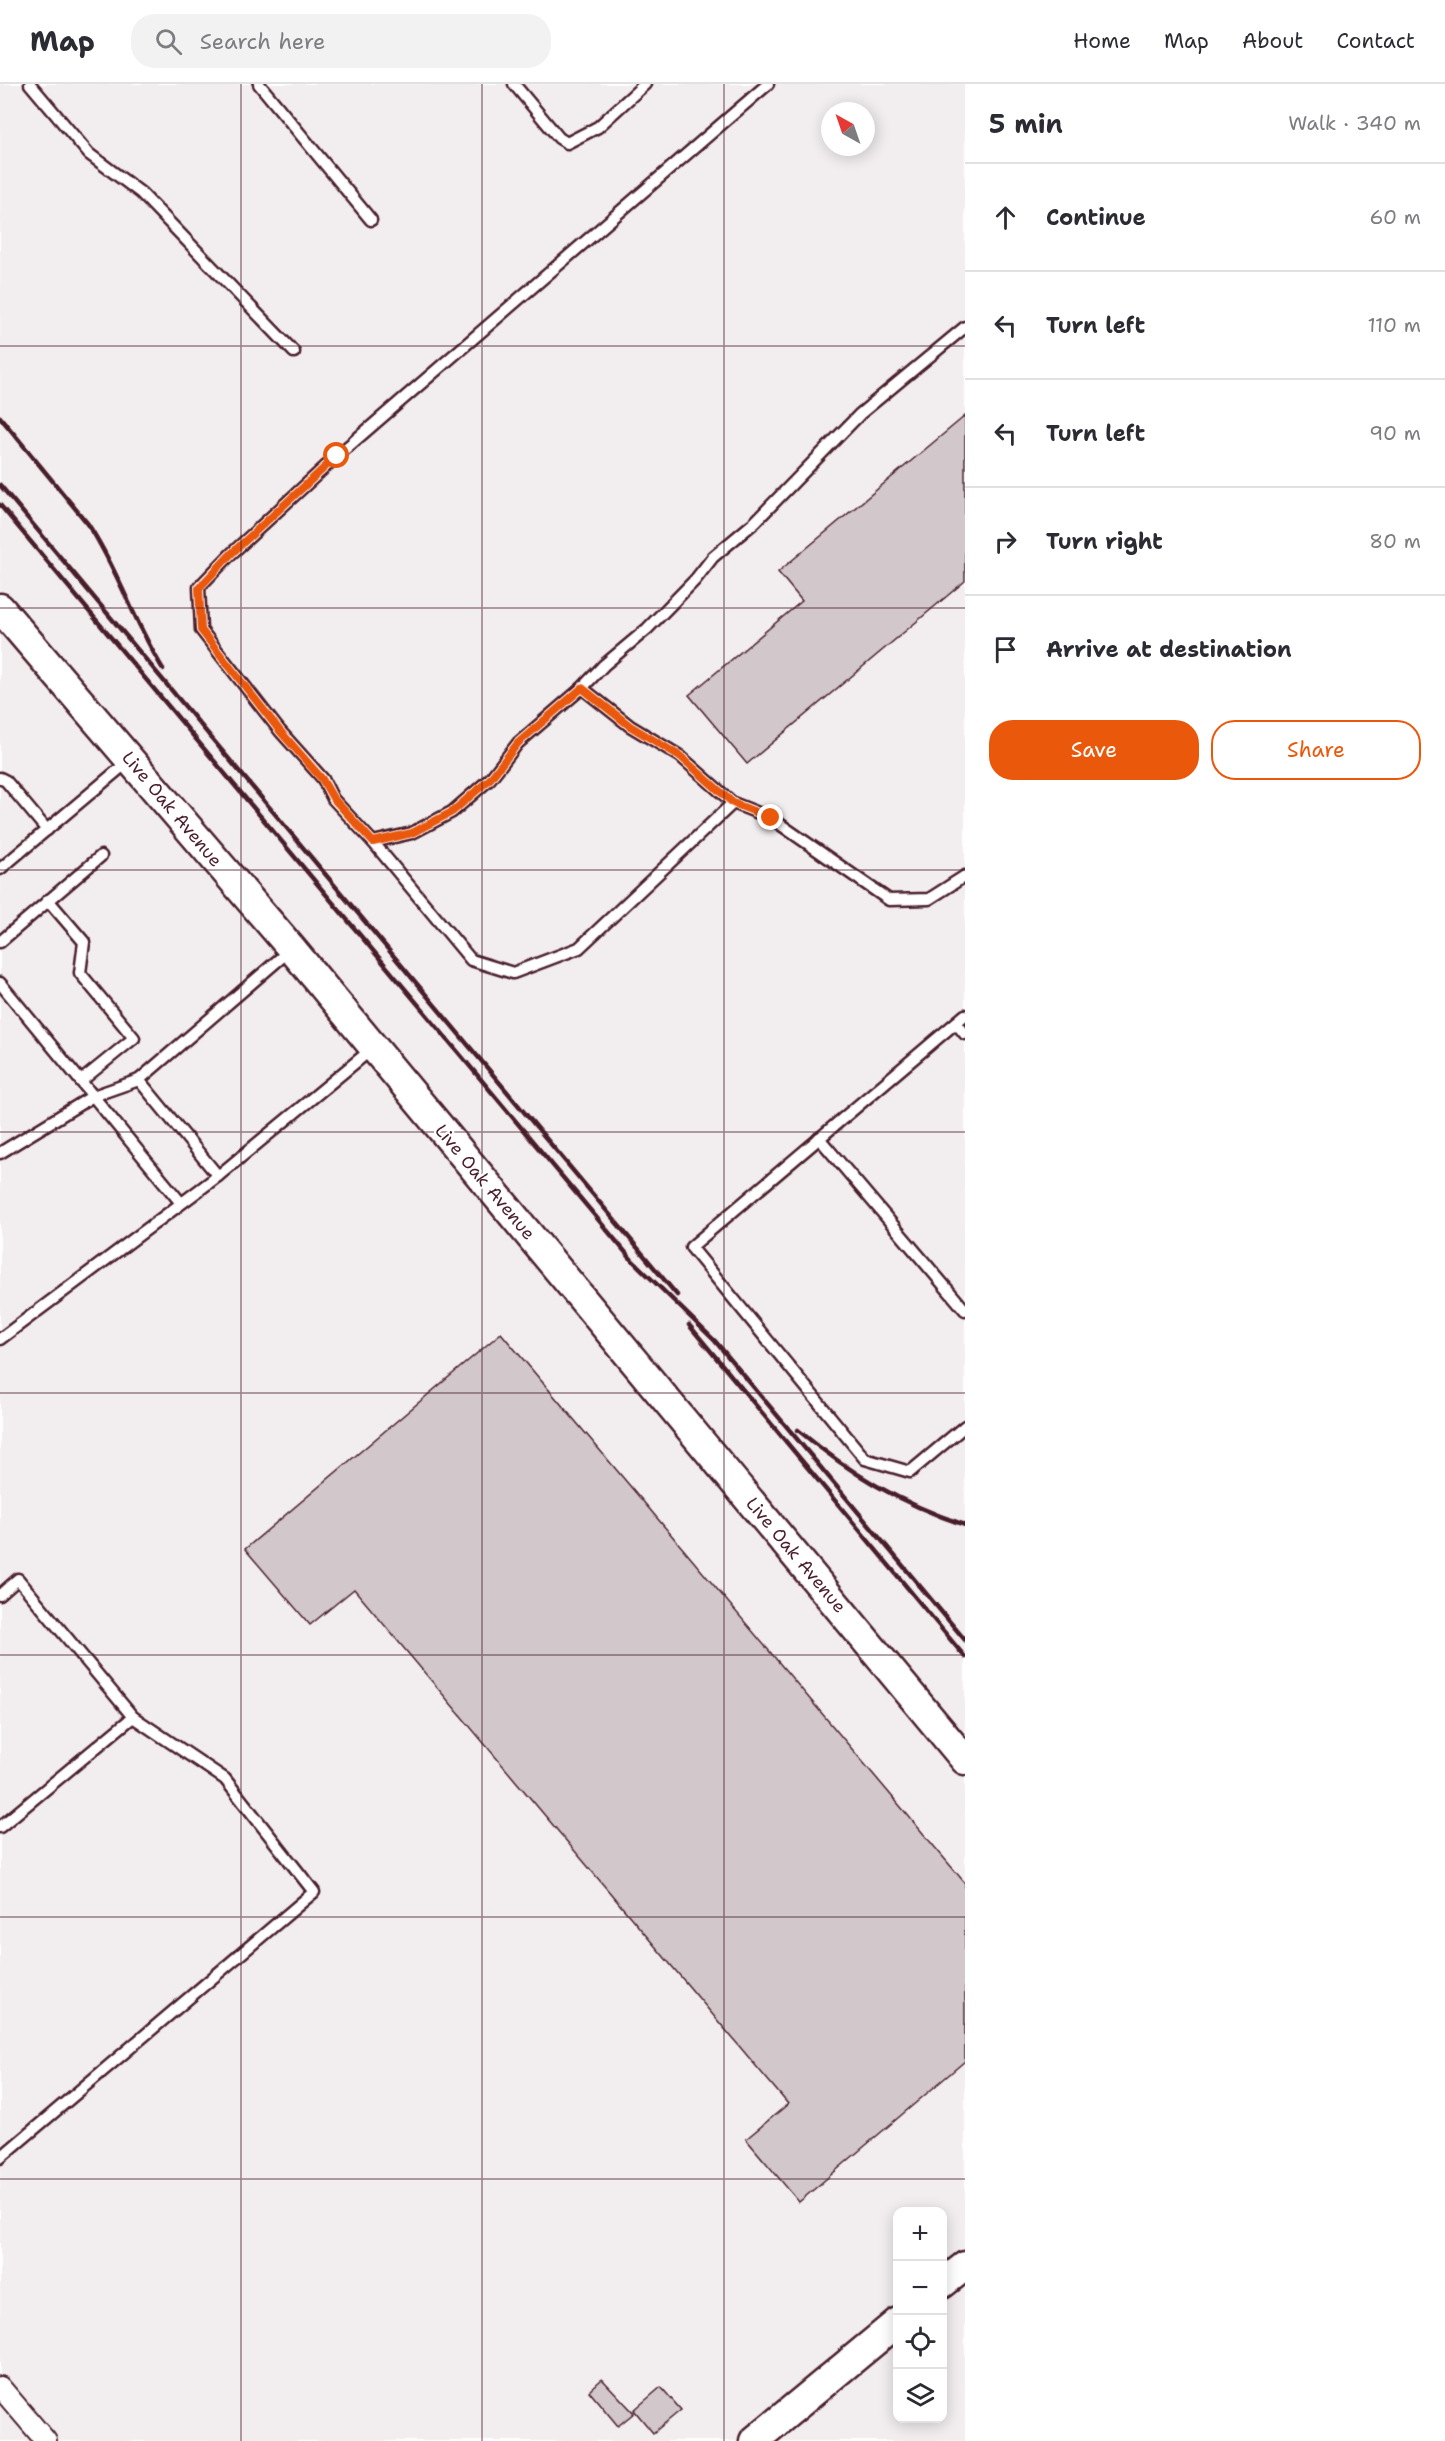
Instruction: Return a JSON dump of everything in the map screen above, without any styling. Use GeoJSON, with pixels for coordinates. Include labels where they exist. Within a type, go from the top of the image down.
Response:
{"type":"FeatureCollection","features":[{"type":"Feature","properties":{"kind":"street","name":"Live Oak Avenue"},"geometry":{"type":"LineString","coordinates":[[0,608],[292,949],[965,1760]]}},
{"type":"Feature","properties":{"kind":"street"},"geometry":{"type":"LineString","coordinates":[[947,2280],[965,2266]]}},
{"type":"Feature","properties":{"kind":"street"},"geometry":{"type":"LineString","coordinates":[[754,2441],[893,2325]]}},
{"type":"Feature","properties":{"kind":"street"},"geometry":{"type":"LineString","coordinates":[[0,2387],[46,2441]]}},
{"type":"Feature","properties":{"kind":"lane"},"geometry":{"type":"LineString","coordinates":[[30,84],[89,153],[141,193],[294,352]]}},
{"type":"Feature","properties":{"kind":"lane"},"geometry":{"type":"LineString","coordinates":[[259,84],[371,220]]}},
{"type":"Feature","properties":{"kind":"lane"},"geometry":{"type":"LineString","coordinates":[[514,84],[559,138],[567,143],[598,127],[645,84]]}},
{"type":"Feature","properties":{"kind":"lane"},"geometry":{"type":"LineString","coordinates":[[733,803],[579,948],[513,973],[471,960],[373,842],[333,798],[322,779],[280,731],[201,630],[199,588],[231,554],[337,456],[768,84]]}},
{"type":"Feature","properties":{"kind":"lane"},"geometry":{"type":"LineString","coordinates":[[373,842],[412,833],[452,812],[490,779],[518,743],[647,629],[713,557],[755,522],[860,414],[965,327]]}},
{"type":"Feature","properties":{"kind":"lane"},"geometry":{"type":"LineString","coordinates":[[582,688],[630,726],[680,756],[733,803],[771,818],[889,900],[929,900],[965,876]]}},
{"type":"Feature","properties":{"kind":"lane"},"geometry":{"type":"LineString","coordinates":[[0,869],[130,760]]}},
{"type":"Feature","properties":{"kind":"lane"},"geometry":{"type":"LineString","coordinates":[[0,778],[6,781],[47,830]]}},
{"type":"Feature","properties":{"kind":"lane"},"geometry":{"type":"LineString","coordinates":[[0,942],[101,856]]}},
{"type":"Feature","properties":{"kind":"lane"},"geometry":{"type":"LineString","coordinates":[[48,900],[84,942],[80,973],[134,1038],[81,1081]]}},
{"type":"Feature","properties":{"kind":"lane"},"geometry":{"type":"LineString","coordinates":[[0,1153],[93,1096],[139,1080],[292,949]]}},
{"type":"Feature","properties":{"kind":"lane"},"geometry":{"type":"LineString","coordinates":[[0,983],[181,1203]]}},
{"type":"Feature","properties":{"kind":"lane"},"geometry":{"type":"LineString","coordinates":[[965,1015],[691,1246],[865,1459],[910,1473],[965,1425]]}},
{"type":"Feature","properties":{"kind":"lane"},"geometry":{"type":"LineString","coordinates":[[956,1023],[965,1034]]}},
{"type":"Feature","properties":{"kind":"lane"},"geometry":{"type":"LineString","coordinates":[[0,1339],[218,1176],[334,1078],[374,1048]]}},
{"type":"Feature","properties":{"kind":"lane"},"geometry":{"type":"LineString","coordinates":[[139,1080],[218,1176]]}},
{"type":"Feature","properties":{"kind":"lane"},"geometry":{"type":"LineString","coordinates":[[819,1138],[965,1310]]}},
{"type":"Feature","properties":{"kind":"lane"},"geometry":{"type":"LineString","coordinates":[[0,1595],[18,1580],[133,1717],[225,1779],[314,1892],[0,2158]]}},
{"type":"Feature","properties":{"kind":"lane"},"geometry":{"type":"LineString","coordinates":[[0,1827],[133,1717]]}},
{"type":"Feature","properties":{"kind":"shaded area"},"geometry":{"type":"Polygon","coordinates":[[[0,84],[965,84],[965,2441],[0,2441],[0,84]]]}},
{"type":"Feature","properties":{"kind":"building"},"geometry":{"type":"Polygon","coordinates":[[[965,416],[965,581],[747,764],[689,695],[802,601],[778,572],[965,416]]]}},
{"type":"Feature","properties":{"kind":"building"},"geometry":{"type":"Polygon","coordinates":[[[501,1333],[965,1883],[965,2061],[799,2202],[746,2139],[788,2104],[354,1589],[310,1625],[245,1549],[501,1333]]]}},
{"type":"Feature","properties":{"kind":"building"},"geometry":{"type":"Polygon","coordinates":[[[602,2379],[634,2413],[618,2426],[589,2391],[602,2379]]]}},
{"type":"Feature","properties":{"kind":"building"},"geometry":{"type":"Polygon","coordinates":[[[661,2387],[681,2410],[653,2433],[634,2410],[661,2387]]]}},
{"type":"Feature","properties":{"kind":"railway"},"geometry":{"type":"LineString","coordinates":[[0,417],[88,524],[163,669]]}},
{"type":"Feature","properties":{"kind":"railway"},"geometry":{"type":"LineString","coordinates":[[0,485],[677,1295]]}},
{"type":"Feature","properties":{"kind":"railway"},"geometry":{"type":"LineString","coordinates":[[0,505],[632,1260],[715,1341],[965,1640]]}},
{"type":"Feature","properties":{"kind":"railway"},"geometry":{"type":"LineString","coordinates":[[689,1325],[965,1657]]}},
{"type":"Feature","properties":{"kind":"railway"},"geometry":{"type":"LineString","coordinates":[[798,1430],[837,1460],[877,1486],[919,1507],[965,1525]]}},
{"type":"Feature","properties":{"kind":"route"},"geometry":{"type":"LineString","coordinates":[[337,456],[279,507],[199,588],[201,630],[280,731],[308,761],[333,798],[373,842],[412,833],[452,812],[490,779],[518,743],[582,688],[630,726],[680,756],[733,803],[771,818]]}}]}
